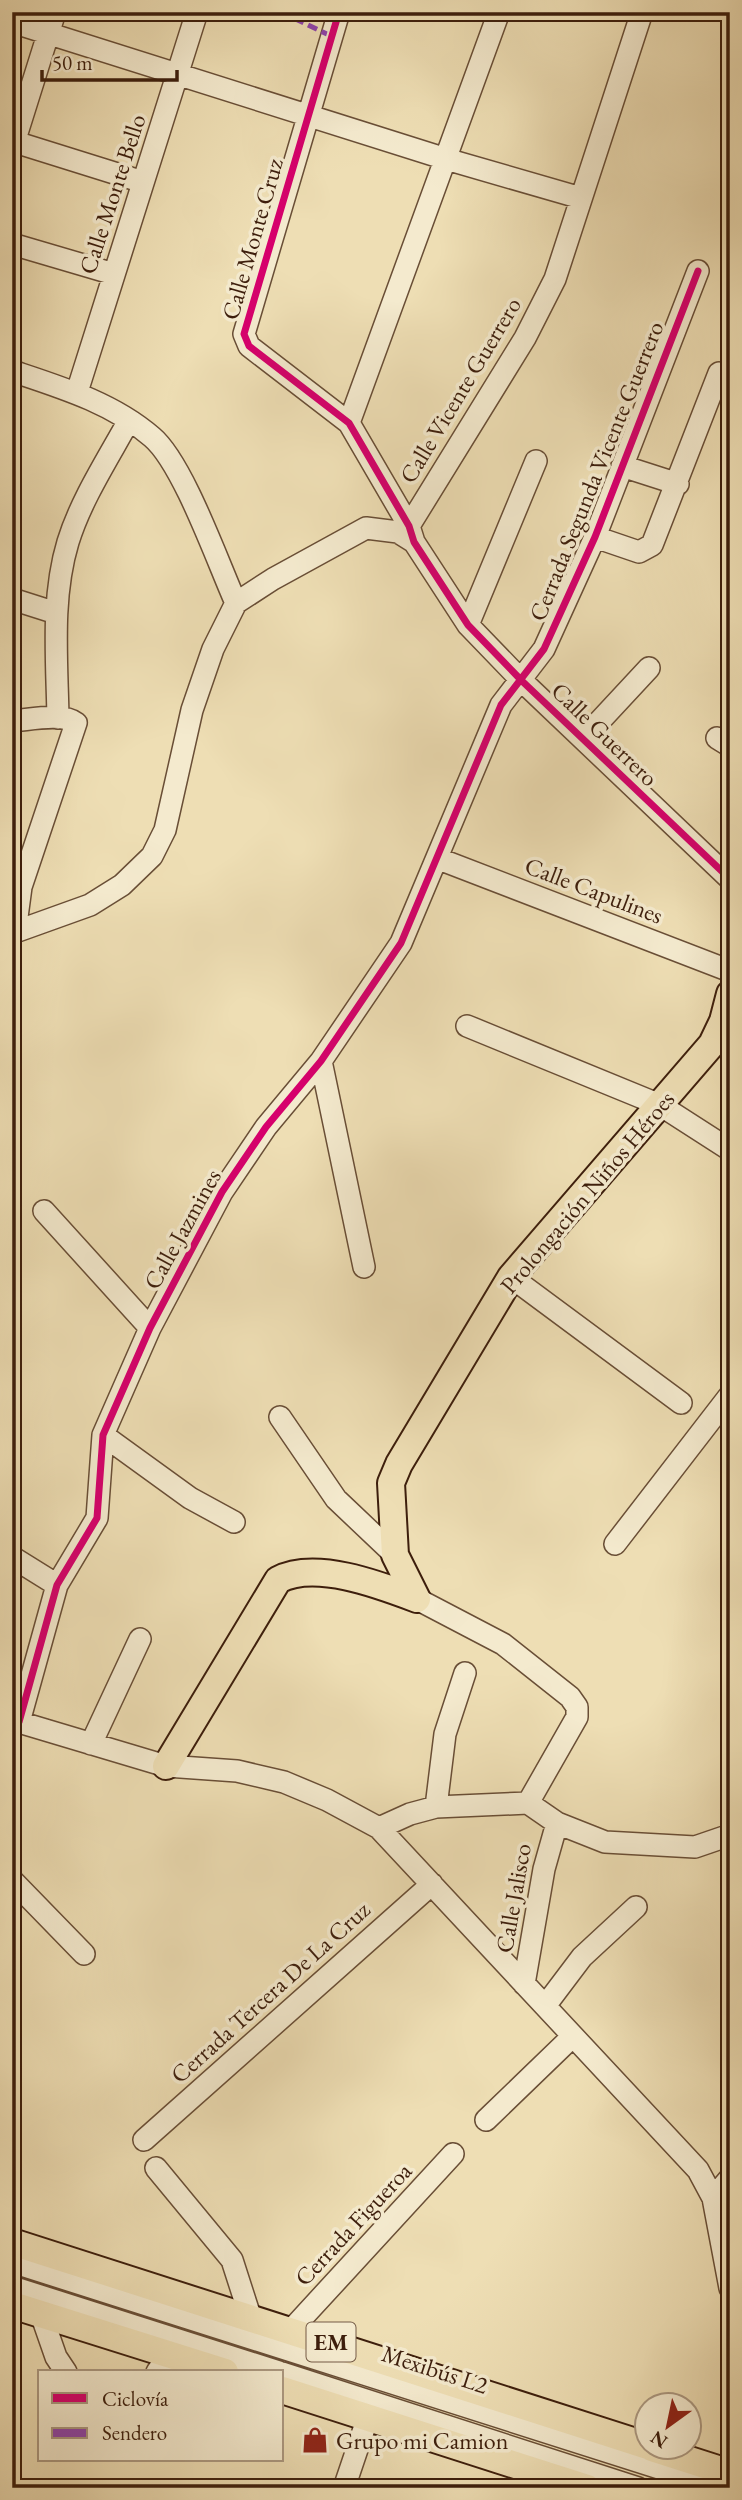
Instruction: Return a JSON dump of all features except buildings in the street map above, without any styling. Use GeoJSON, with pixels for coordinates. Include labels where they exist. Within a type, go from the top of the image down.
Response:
{"type":"FeatureCollection","features":[{"type":"Feature","properties":{"kind":"main road","name":"Prolongación Niños Héroes"},"geometry":{"type":"LineString","coordinates":[[417,1598],[395,1555],[391,1483],[399,1464],[511,1277],[712,1044],[723,1021],[730,994]]}},
{"type":"Feature","properties":{"kind":"main road"},"geometry":{"type":"LineString","coordinates":[[166,1766],[278,1580],[289,1574],[301,1573],[336,1576],[370,1582],[417,1598]]}},
{"type":"Feature","properties":{"kind":"main road","name":"EM"},"geometry":{"type":"LineString","coordinates":[[12,2242],[292,2329],[634,2442]]}},
{"type":"Feature","properties":{"kind":"main road"},"geometry":{"type":"LineString","coordinates":[[12,2305],[41,2314],[163,2364],[210,2370]]}},
{"type":"Feature","properties":{"kind":"main road","name":"EM"},"geometry":{"type":"LineString","coordinates":[[284,2391],[586,2488]]}},
{"type":"Feature","properties":{"kind":"main road","name":"EM"},"geometry":{"type":"LineString","coordinates":[[696,2462],[730,2473]]}},
{"type":"Feature","properties":{"kind":"street"},"geometry":{"type":"LineString","coordinates":[[55,12],[13,145],[143,183]]}},
{"type":"Feature","properties":{"kind":"street","name":"Calle Monte Bello"},"geometry":{"type":"LineString","coordinates":[[77,392],[197,12]]}},
{"type":"Feature","properties":{"kind":"street","name":"Calle Monte Cruz"},"geometry":{"type":"LineString","coordinates":[[339,12],[244,334],[249,346],[258,355],[349,423],[412,534]]}},
{"type":"Feature","properties":{"kind":"street"},"geometry":{"type":"LineString","coordinates":[[349,423],[499,12]]}},
{"type":"Feature","properties":{"kind":"street","name":"Calle Vicente Guerrero"},"geometry":{"type":"LineString","coordinates":[[412,534],[525,338],[555,279],[642,12]]}},
{"type":"Feature","properties":{"kind":"street"},"geometry":{"type":"LineString","coordinates":[[12,22],[446,159],[581,198]]}},
{"type":"Feature","properties":{"kind":"street"},"geometry":{"type":"LineString","coordinates":[[12,244],[114,274]]}},
{"type":"Feature","properties":{"kind":"street","name":"Cerrada Segunda Vicente Guerrero"},"geometry":{"type":"LineString","coordinates":[[522,681],[544,649],[595,537],[698,271]]}},
{"type":"Feature","properties":{"kind":"street"},"geometry":{"type":"LineString","coordinates":[[12,371],[77,392],[153,437],[175,467],[236,603]]}},
{"type":"Feature","properties":{"kind":"street"},"geometry":{"type":"LineString","coordinates":[[595,537],[639,552],[646,550],[678,484],[719,373]]}},
{"type":"Feature","properties":{"kind":"street"},"geometry":{"type":"LineString","coordinates":[[128,422],[79,513],[67,544],[56,613],[67,721],[21,887],[14,932],[90,905],[122,885],[152,856],[165,830],[192,710],[213,649],[236,603],[273,579],[366,528],[412,534]]}},
{"type":"Feature","properties":{"kind":"street"},"geometry":{"type":"LineString","coordinates":[[468,625],[536,461]]}},
{"type":"Feature","properties":{"kind":"street"},"geometry":{"type":"LineString","coordinates":[[622,466],[678,484]]}},
{"type":"Feature","properties":{"kind":"street","name":"Calle Guerrero"},"geometry":{"type":"LineString","coordinates":[[412,534],[468,625],[522,681],[730,879]]}},
{"type":"Feature","properties":{"kind":"street"},"geometry":{"type":"LineString","coordinates":[[12,599],[56,613]]}},
{"type":"Feature","properties":{"kind":"street"},"geometry":{"type":"LineString","coordinates":[[583,739],[649,668]]}},
{"type":"Feature","properties":{"kind":"street","name":"Calle Jazmines"},"geometry":{"type":"LineString","coordinates":[[16,1721],[57,1585],[97,1518],[103,1435],[150,1328],[222,1192],[266,1126],[321,1061],[401,943],[439,859],[501,705],[522,681]]}},
{"type":"Feature","properties":{"kind":"street"},"geometry":{"type":"LineString","coordinates":[[12,720],[67,721]]}},
{"type":"Feature","properties":{"kind":"street","name":"Calle Capulines"},"geometry":{"type":"LineString","coordinates":[[439,859],[730,971]]}},
{"type":"Feature","properties":{"kind":"street"},"geometry":{"type":"LineString","coordinates":[[467,1026],[660,1104],[730,1150]]}},
{"type":"Feature","properties":{"kind":"street"},"geometry":{"type":"LineString","coordinates":[[321,1061],[364,1268]]}},
{"type":"Feature","properties":{"kind":"street"},"geometry":{"type":"LineString","coordinates":[[44,1211],[150,1328]]}},
{"type":"Feature","properties":{"kind":"street"},"geometry":{"type":"LineString","coordinates":[[511,1277],[681,1403]]}},
{"type":"Feature","properties":{"kind":"street"},"geometry":{"type":"LineString","coordinates":[[615,1544],[722,1422],[730,1395]]}},
{"type":"Feature","properties":{"kind":"street"},"geometry":{"type":"LineString","coordinates":[[280,1418],[336,1499],[395,1555]]}},
{"type":"Feature","properties":{"kind":"street"},"geometry":{"type":"LineString","coordinates":[[103,1435],[190,1498],[234,1522]]}},
{"type":"Feature","properties":{"kind":"street"},"geometry":{"type":"LineString","coordinates":[[12,1558],[57,1585]]}},
{"type":"Feature","properties":{"kind":"street"},"geometry":{"type":"LineString","coordinates":[[417,1598],[503,1644],[570,1697],[577,1707],[577,1717],[528,1803]]}},
{"type":"Feature","properties":{"kind":"street"},"geometry":{"type":"LineString","coordinates":[[91,1744],[140,1639]]}},
{"type":"Feature","properties":{"kind":"street"},"geometry":{"type":"LineString","coordinates":[[436,1807],[445,1734],[465,1673]]}},
{"type":"Feature","properties":{"kind":"street"},"geometry":{"type":"LineString","coordinates":[[16,1721],[166,1766],[237,1771],[284,1782],[327,1800],[379,1828],[698,2171],[713,2197],[730,2288]]}},
{"type":"Feature","properties":{"kind":"street"},"geometry":{"type":"LineString","coordinates":[[379,1828],[410,1814],[436,1807],[528,1803],[557,1822],[605,1842],[657,1847],[695,1846],[730,1835]]}},
{"type":"Feature","properties":{"kind":"street","name":"Calle Jalisco"},"geometry":{"type":"LineString","coordinates":[[524,1984],[546,1859],[557,1822]]}},
{"type":"Feature","properties":{"kind":"street"},"geometry":{"type":"LineString","coordinates":[[12,1880],[84,1954]]}},
{"type":"Feature","properties":{"kind":"street","name":"Cerrada Tercera De La Cruz"},"geometry":{"type":"LineString","coordinates":[[144,2140],[432,1884]]}},
{"type":"Feature","properties":{"kind":"street"},"geometry":{"type":"LineString","coordinates":[[545,2006],[582,1957],[636,1907]]}},
{"type":"Feature","properties":{"kind":"street"},"geometry":{"type":"LineString","coordinates":[[486,2120],[573,2036]]}},
{"type":"Feature","properties":{"kind":"street","name":"Cerrada Figueroa"},"geometry":{"type":"LineString","coordinates":[[292,2329],[453,2154]]}},
{"type":"Feature","properties":{"kind":"street"},"geometry":{"type":"LineString","coordinates":[[156,2168],[232,2260],[250,2316]]}},
{"type":"Feature","properties":{"kind":"street"},"geometry":{"type":"LineString","coordinates":[[713,2197],[730,2178]]}},
{"type":"Feature","properties":{"kind":"street","name":"Mexibús L2"},"geometry":{"type":"LineString","coordinates":[[12,2262],[722,2488]]}},
{"type":"Feature","properties":{"kind":"street","name":"Mexibús L2"},"geometry":{"type":"LineString","coordinates":[[12,2287],[271,2370]]}},
{"type":"Feature","properties":{"kind":"street"},"geometry":{"type":"LineString","coordinates":[[41,2314],[56,2357],[65,2370]]}},
{"type":"Feature","properties":{"kind":"street","name":"Mexibús L2"},"geometry":{"type":"LineString","coordinates":[[284,2374],[638,2488]]}},
{"type":"Feature","properties":{"kind":"street"},"geometry":{"type":"LineString","coordinates":[[344,2488],[368,2417]]}},
{"type":"Feature","properties":{"kind":"marked path"},"geometry":{"type":"LineString","coordinates":[[281,12],[331,36]]}},
{"type":"Feature","properties":{"kind":"cycle path"},"geometry":{"type":"LineString","coordinates":[[339,12],[244,334],[249,346],[349,423],[409,526],[414,542],[468,625],[522,681],[730,879]]}},
{"type":"Feature","properties":{"kind":"cycle path"},"geometry":{"type":"LineString","coordinates":[[19,1722],[57,1585],[97,1518],[103,1435],[150,1328],[222,1192],[266,1127],[321,1061],[401,943],[501,705],[544,649],[595,537],[698,271]]}},
{"type":"Feature","properties":{"kind":"place","name":"Grupo mi Camion"},"geometry":{"type":"Point","coordinates":[315,2440]}}]}
